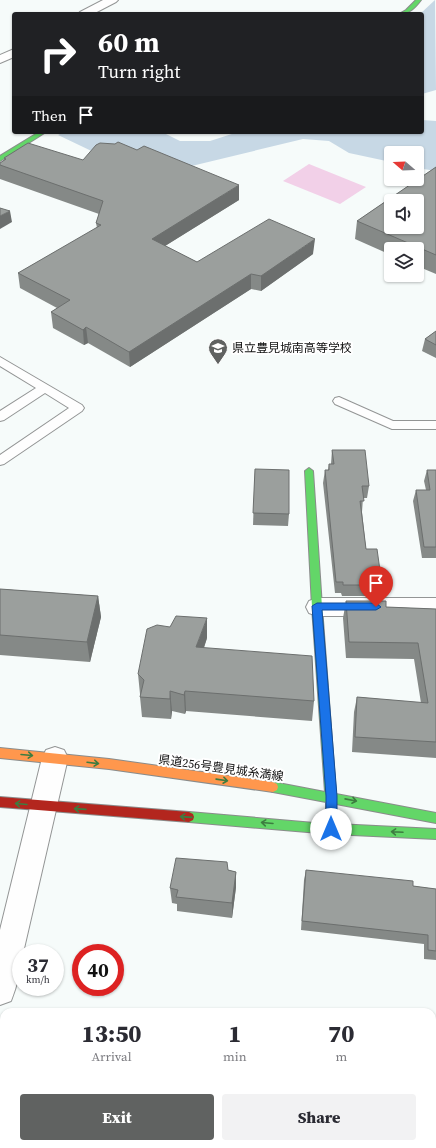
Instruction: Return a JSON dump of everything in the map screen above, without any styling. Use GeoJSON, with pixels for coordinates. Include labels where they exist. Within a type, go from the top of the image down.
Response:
{"type":"FeatureCollection","features":[{"type":"Feature","properties":{"kind":"main road"},"geometry":{"type":"LineString","coordinates":[[406,12],[419,0]]}},
{"type":"Feature","properties":{"kind":"main road"},"geometry":{"type":"LineString","coordinates":[[0,159],[40,134]]}},
{"type":"Feature","properties":{"kind":"main road"},"geometry":{"type":"LineString","coordinates":[[309,471],[331,796],[331,829]]}},
{"type":"Feature","properties":{"kind":"main road","name":"県道256号豊見城糸満線"},"geometry":{"type":"LineString","coordinates":[[0,753],[55,758],[177,773],[331,796],[436,818]]}},
{"type":"Feature","properties":{"kind":"main road"},"geometry":{"type":"LineString","coordinates":[[0,802],[331,829],[436,834]]}},
{"type":"Feature","properties":{"kind":"street"},"geometry":{"type":"LineString","coordinates":[[88,12],[112,0]]}},
{"type":"Feature","properties":{"kind":"street"},"geometry":{"type":"LineString","coordinates":[[0,59],[12,54]]}},
{"type":"Feature","properties":{"kind":"street"},"geometry":{"type":"LineString","coordinates":[[317,606],[436,607]]}},
{"type":"Feature","properties":{"kind":"street"},"geometry":{"type":"LineString","coordinates":[[0,990],[55,758]]}},
{"type":"Feature","properties":{"kind":"lane"},"geometry":{"type":"LineString","coordinates":[[0,361],[78,408],[0,461]]}},
{"type":"Feature","properties":{"kind":"lane"},"geometry":{"type":"LineString","coordinates":[[0,417],[44,388]]}},
{"type":"Feature","properties":{"kind":"lane"},"geometry":{"type":"LineString","coordinates":[[339,401],[392,425],[436,425]]}},
{"type":"Feature","properties":{"kind":"shaded area"},"geometry":{"type":"Polygon","coordinates":[[[435,0],[436,90],[424,93],[424,12],[422,12],[435,0]]]}},
{"type":"Feature","properties":{"kind":"shaded area"},"geometry":{"type":"Polygon","coordinates":[[[424,120],[436,121],[436,171],[424,169],[424,146],[384,146],[384,160],[349,153],[329,141],[303,139],[175,170],[102,156],[58,135],[166,134],[180,141],[210,141],[232,134],[424,134],[424,120]]]}},
{"type":"Feature","properties":{"kind":"shaded area"},"geometry":{"type":"Polygon","coordinates":[[[309,164],[366,187],[340,204],[283,181],[309,164]]]}},
{"type":"Feature","properties":{"kind":"building"},"geometry":{"type":"Polygon","coordinates":[[[118,142],[137,150],[144,146],[239,185],[152,239],[197,262],[269,219],[315,239],[261,276],[251,274],[129,352],[86,327],[83,330],[51,312],[70,300],[18,273],[101,225],[96,223],[103,201],[0,165],[0,163],[6,159],[4,158],[28,143],[83,160],[96,145],[100,143],[115,144],[118,142]]]}},
{"type":"Feature","properties":{"kind":"building"},"geometry":{"type":"Polygon","coordinates":[[[436,167],[436,255],[424,250],[424,242],[406,242],[387,234],[424,234],[424,194],[396,194],[408,186],[424,186],[424,175],[436,167]]]}},
{"type":"Feature","properties":{"kind":"building"},"geometry":{"type":"Polygon","coordinates":[[[384,203],[384,233],[357,221],[384,203]]]}},
{"type":"Feature","properties":{"kind":"building"},"geometry":{"type":"Polygon","coordinates":[[[0,208],[10,211],[0,216],[0,208]]]}},
{"type":"Feature","properties":{"kind":"building"},"geometry":{"type":"Polygon","coordinates":[[[436,331],[436,345],[425,339],[436,331]]]}},
{"type":"Feature","properties":{"kind":"building"},"geometry":{"type":"Polygon","coordinates":[[[332,450],[365,450],[369,486],[362,486],[364,501],[360,501],[366,549],[377,549],[382,585],[343,585],[343,582],[336,582],[325,470],[329,470],[329,464],[334,464],[332,450]]]}},
{"type":"Feature","properties":{"kind":"building"},"geometry":{"type":"Polygon","coordinates":[[[255,469],[289,470],[289,514],[253,513],[255,469]]]}},
{"type":"Feature","properties":{"kind":"building"},"geometry":{"type":"Polygon","coordinates":[[[427,470],[436,470],[436,547],[424,547],[416,490],[430,490],[427,470]]]}},
{"type":"Feature","properties":{"kind":"building"},"geometry":{"type":"Polygon","coordinates":[[[0,589],[98,596],[87,642],[0,635],[0,589]]]}},
{"type":"Feature","properties":{"kind":"building"},"geometry":{"type":"Polygon","coordinates":[[[346,601],[386,601],[386,607],[436,609],[436,742],[355,737],[357,697],[428,703],[418,643],[349,642],[346,601]]]}},
{"type":"Feature","properties":{"kind":"building"},"geometry":{"type":"Polygon","coordinates":[[[176,616],[207,618],[196,647],[312,656],[314,701],[185,691],[184,695],[170,691],[170,699],[140,697],[144,680],[138,674],[147,629],[157,625],[170,627],[176,616]]]}},
{"type":"Feature","properties":{"kind":"building"},"geometry":{"type":"Polygon","coordinates":[[[176,858],[227,862],[228,870],[236,872],[232,903],[176,897],[178,890],[170,888],[176,858]]]}},
{"type":"Feature","properties":{"kind":"building"},"geometry":{"type":"Polygon","coordinates":[[[306,870],[413,881],[413,886],[436,889],[436,951],[428,950],[428,935],[302,921],[306,870]]]}},
{"type":"Feature","properties":{"kind":"traffic: fast"},"geometry":{"type":"LineString","coordinates":[[406,12],[419,0]]}},
{"type":"Feature","properties":{"kind":"traffic: fast"},"geometry":{"type":"LineString","coordinates":[[0,159],[40,134]]}},
{"type":"Feature","properties":{"kind":"traffic: fast"},"geometry":{"type":"LineString","coordinates":[[309,471],[317,607],[331,796],[331,829]]}},
{"type":"Feature","properties":{"kind":"traffic: fast"},"geometry":{"type":"LineString","coordinates":[[273,787],[436,818]]}},
{"type":"Feature","properties":{"kind":"traffic: fast"},"geometry":{"type":"LineString","coordinates":[[189,817],[331,829],[436,834]]}},
{"type":"Feature","properties":{"kind":"traffic: slow"},"geometry":{"type":"LineString","coordinates":[[0,753],[109,764],[273,787]]}},
{"type":"Feature","properties":{"kind":"traffic: jam"},"geometry":{"type":"LineString","coordinates":[[0,802],[189,817]]}},
{"type":"Feature","properties":{"kind":"place","name":"県立豊見城南高等学校"},"geometry":{"type":"Point","coordinates":[218,365]}},
{"type":"Feature","properties":{"kind":"route"},"geometry":{"type":"LineString","coordinates":[[331,829],[331,796],[317,606],[376,607]]}}]}
